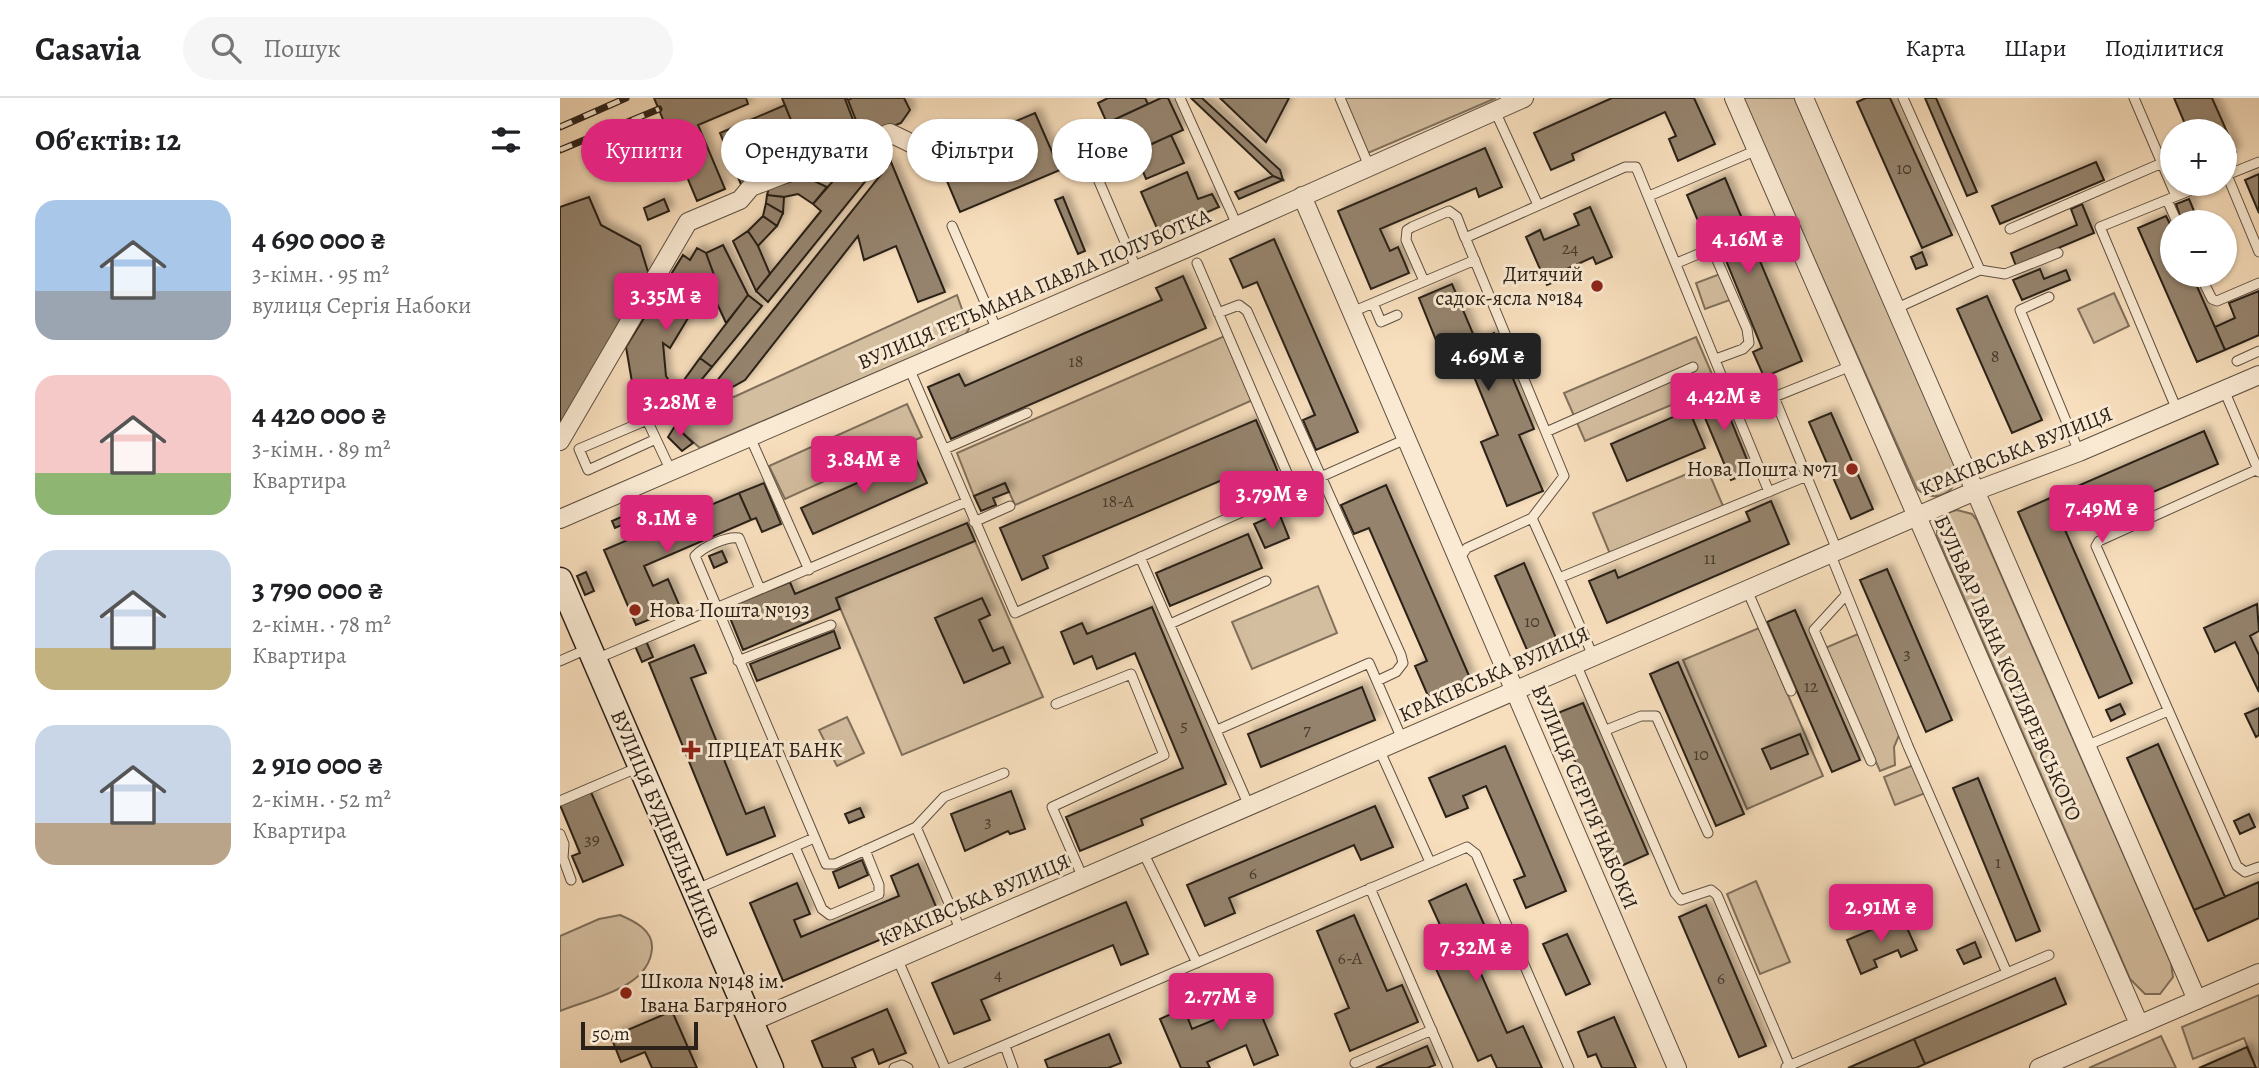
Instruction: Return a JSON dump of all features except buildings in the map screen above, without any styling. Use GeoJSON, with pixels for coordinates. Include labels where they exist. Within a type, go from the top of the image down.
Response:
{"type":"FeatureCollection","features":[{"type":"Feature","properties":{"kind":"main road","name":"ВУЛИЦЯ БУДІВЕЛЬНИКІВ"},"geometry":{"type":"LineString","coordinates":[[560,580],[771,1068]]}},
{"type":"Feature","properties":{"kind":"street","name":"ВУЛИЦЯ ГЕТЬМАНА ПАВЛА ПОЛУБОТКА"},"geometry":{"type":"LineString","coordinates":[[560,519],[1137,270],[1524,98]]}},
{"type":"Feature","properties":{"kind":"street","name":"БУЛЬВАР ІВАНА КОТЛЯРЕВСЬКОГО"},"geometry":{"type":"LineString","coordinates":[[1734,98],[2139,1024]]}},
{"type":"Feature","properties":{"kind":"street","name":"БУЛЬВАР ІВАНА КОТЛЯРЕВСЬКОГО"},"geometry":{"type":"LineString","coordinates":[[1804,98],[2197,1000]]}},
{"type":"Feature","properties":{"kind":"street"},"geometry":{"type":"LineString","coordinates":[[560,441],[688,222],[740,200],[751,187],[890,133],[907,141]]}},
{"type":"Feature","properties":{"kind":"street","name":"ВУЛИЦЯ СЕРГІЯ НАБОКИ"},"geometry":{"type":"LineString","coordinates":[[1302,196],[1676,1068]]}},
{"type":"Feature","properties":{"kind":"street","name":"КРАКІВСЬКА ВУЛИЦЯ"},"geometry":{"type":"LineString","coordinates":[[751,1022],[1917,515],[2079,452],[2259,375]]}},
{"type":"Feature","properties":{"kind":"street"},"geometry":{"type":"LineString","coordinates":[[2039,1068],[2259,973]]}},
{"type":"Feature","properties":{"kind":"lane"},"geometry":{"type":"LineString","coordinates":[[1180,98],[1237,225]]}},
{"type":"Feature","properties":{"kind":"lane"},"geometry":{"type":"LineString","coordinates":[[1339,98],[1369,166]]}},
{"type":"Feature","properties":{"kind":"lane"},"geometry":{"type":"LineString","coordinates":[[1903,98],[1980,271]]}},
{"type":"Feature","properties":{"kind":"lane"},"geometry":{"type":"LineString","coordinates":[[2134,98],[2160,158]]}},
{"type":"Feature","properties":{"kind":"lane"},"geometry":{"type":"LineString","coordinates":[[1494,111],[1538,205]]}},
{"type":"Feature","properties":{"kind":"lane"},"geometry":{"type":"LineString","coordinates":[[1649,196],[1757,150]]}},
{"type":"Feature","properties":{"kind":"lane"},"geometry":{"type":"LineString","coordinates":[[2237,171],[2259,162]]}},
{"type":"Feature","properties":{"kind":"lane"},"geometry":{"type":"LineString","coordinates":[[2010,229],[2160,164]]}},
{"type":"Feature","properties":{"kind":"lane"},"geometry":{"type":"LineString","coordinates":[[1465,237],[1631,166],[1640,173],[1769,492]]}},
{"type":"Feature","properties":{"kind":"lane"},"geometry":{"type":"LineString","coordinates":[[1099,182],[1137,270]]}},
{"type":"Feature","properties":{"kind":"lane"},"geometry":{"type":"LineString","coordinates":[[2176,196],[2100,227],[2177,411]]}},
{"type":"Feature","properties":{"kind":"lane"},"geometry":{"type":"LineString","coordinates":[[2234,196],[2259,252]]}},
{"type":"Feature","properties":{"kind":"lane"},"geometry":{"type":"LineString","coordinates":[[2171,198],[2174,210]]}},
{"type":"Feature","properties":{"kind":"lane"},"geometry":{"type":"LineString","coordinates":[[1424,281],[1406,240],[1407,230],[1449,211],[1457,217],[1564,476],[1532,518],[1467,548],[1458,559]]}},
{"type":"Feature","properties":{"kind":"lane"},"geometry":{"type":"LineString","coordinates":[[951,226],[997,330]]}},
{"type":"Feature","properties":{"kind":"lane"},"geometry":{"type":"LineString","coordinates":[[1677,264],[1703,252],[1714,253],[1747,328],[1749,343],[1743,349],[1716,359]]}},
{"type":"Feature","properties":{"kind":"lane"},"geometry":{"type":"LineString","coordinates":[[1895,309],[1980,271],[2005,274],[2058,253]]}},
{"type":"Feature","properties":{"kind":"lane"},"geometry":{"type":"LineString","coordinates":[[1352,312],[1475,260]]}},
{"type":"Feature","properties":{"kind":"lane"},"geometry":{"type":"LineString","coordinates":[[1197,263],[1293,487]]}},
{"type":"Feature","properties":{"kind":"lane"},"geometry":{"type":"LineString","coordinates":[[2205,287],[2217,301],[2259,283]]}},
{"type":"Feature","properties":{"kind":"lane"},"geometry":{"type":"LineString","coordinates":[[2049,298],[2020,310],[2079,452]]}},
{"type":"Feature","properties":{"kind":"lane"},"geometry":{"type":"LineString","coordinates":[[1373,303],[1381,321],[1397,315]]}},
{"type":"Feature","properties":{"kind":"lane"},"geometry":{"type":"LineString","coordinates":[[1218,313],[1239,306],[1247,312],[1318,477],[1403,663],[1396,672],[1377,681]]}},
{"type":"Feature","properties":{"kind":"lane"},"geometry":{"type":"LineString","coordinates":[[2237,361],[2259,351]]}},
{"type":"Feature","properties":{"kind":"lane"},"geometry":{"type":"LineString","coordinates":[[1737,412],[1851,366]]}},
{"type":"Feature","properties":{"kind":"lane"},"geometry":{"type":"LineString","coordinates":[[909,368],[1015,613],[1406,439]]}},
{"type":"Feature","properties":{"kind":"lane"},"geometry":{"type":"LineString","coordinates":[[1546,432],[1693,368]]}},
{"type":"Feature","properties":{"kind":"lane"},"geometry":{"type":"LineString","coordinates":[[2224,390],[2258,470],[2096,543],[2237,866],[2245,872],[2259,867]]}},
{"type":"Feature","properties":{"kind":"lane"},"geometry":{"type":"LineString","coordinates":[[1774,397],[1807,476],[1846,595],[2007,973]]}},
{"type":"Feature","properties":{"kind":"lane"},"geometry":{"type":"LineString","coordinates":[[945,449],[1027,413]]}},
{"type":"Feature","properties":{"kind":"lane"},"geometry":{"type":"LineString","coordinates":[[656,439],[588,470],[579,449],[647,419],[671,471]]}},
{"type":"Feature","properties":{"kind":"lane"},"geometry":{"type":"LineString","coordinates":[[750,437],[809,570]]}},
{"type":"Feature","properties":{"kind":"lane"},"geometry":{"type":"LineString","coordinates":[[1559,578],[1807,476]]}},
{"type":"Feature","properties":{"kind":"lane"},"geometry":{"type":"LineString","coordinates":[[560,661],[592,654],[715,608],[966,502]]}},
{"type":"Feature","properties":{"kind":"lane"},"geometry":{"type":"LineString","coordinates":[[974,522],[1010,506]]}},
{"type":"Feature","properties":{"kind":"lane"},"geometry":{"type":"LineString","coordinates":[[1532,518],[1593,656]]}},
{"type":"Feature","properties":{"kind":"lane"},"geometry":{"type":"LineString","coordinates":[[760,589],[739,538],[730,538],[701,550],[695,556],[814,838],[824,860],[830,865],[916,827],[944,797],[1004,773]]}},
{"type":"Feature","properties":{"kind":"lane"},"geometry":{"type":"LineString","coordinates":[[1140,557],[1249,806]]}},
{"type":"Feature","properties":{"kind":"lane"},"geometry":{"type":"LineString","coordinates":[[1170,624],[1266,581]]}},
{"type":"Feature","properties":{"kind":"lane"},"geometry":{"type":"LineString","coordinates":[[1747,590],[1791,691]]}},
{"type":"Feature","properties":{"kind":"lane"},"geometry":{"type":"LineString","coordinates":[[1846,595],[1814,630],[1871,761]]}},
{"type":"Feature","properties":{"kind":"lane"},"geometry":{"type":"LineString","coordinates":[[738,661],[831,625]]}},
{"type":"Feature","properties":{"kind":"lane"},"geometry":{"type":"LineString","coordinates":[[1217,730],[1369,663],[1402,739]]}},
{"type":"Feature","properties":{"kind":"lane"},"geometry":{"type":"LineString","coordinates":[[1576,664],[1678,898],[1686,899],[1711,890],[1717,895],[1787,1067],[2049,955]]}},
{"type":"Feature","properties":{"kind":"lane"},"geometry":{"type":"LineString","coordinates":[[1056,704],[1131,674],[1164,755],[1052,807],[1083,877]]}},
{"type":"Feature","properties":{"kind":"lane"},"geometry":{"type":"LineString","coordinates":[[2086,746],[2168,711]]}},
{"type":"Feature","properties":{"kind":"lane"},"geometry":{"type":"LineString","coordinates":[[1606,730],[1641,716],[1656,716],[1708,834]]}},
{"type":"Feature","properties":{"kind":"lane"},"geometry":{"type":"LineString","coordinates":[[1379,750],[1430,862]]}},
{"type":"Feature","properties":{"kind":"lane"},"geometry":{"type":"LineString","coordinates":[[560,801],[640,767]]}},
{"type":"Feature","properties":{"kind":"lane"},"geometry":{"type":"LineString","coordinates":[[916,827],[961,931]]}},
{"type":"Feature","properties":{"kind":"lane"},"geometry":{"type":"LineString","coordinates":[[560,834],[564,844],[563,858],[571,880]]}},
{"type":"Feature","properties":{"kind":"lane"},"geometry":{"type":"LineString","coordinates":[[693,891],[814,838]]}},
{"type":"Feature","properties":{"kind":"lane"},"geometry":{"type":"LineString","coordinates":[[795,847],[822,909],[830,915],[879,894],[879,884],[865,850]]}},
{"type":"Feature","properties":{"kind":"lane"},"geometry":{"type":"LineString","coordinates":[[951,1068],[1467,847],[1476,854],[1569,1068]]}},
{"type":"Feature","properties":{"kind":"lane"},"geometry":{"type":"LineString","coordinates":[[1143,852],[1197,963]]}},
{"type":"Feature","properties":{"kind":"lane"},"geometry":{"type":"LineString","coordinates":[[1370,888],[1447,1068]]}},
{"type":"Feature","properties":{"kind":"lane"},"geometry":{"type":"LineString","coordinates":[[897,958],[945,1068]]}},
{"type":"Feature","properties":{"kind":"lane"},"geometry":{"type":"LineString","coordinates":[[1355,1063],[1432,1030]]}},
{"type":"Feature","properties":{"kind":"lane"},"geometry":{"type":"LineString","coordinates":[[1005,1046],[1013,1068]]}},
{"type":"Feature","properties":{"kind":"lane"},"geometry":{"type":"LineString","coordinates":[[894,1068],[902,1065],[908,1068]]}},
{"type":"Feature","properties":{"kind":"shaded area"},"geometry":{"type":"Polygon","coordinates":[[[1336,98],[1496,98],[1361,156],[1336,98]]]}},
{"type":"Feature","properties":{"kind":"shaded area"},"geometry":{"type":"Polygon","coordinates":[[[1742,98],[1795,98],[1958,471],[1953,486],[1944,494],[1931,496],[1917,489],[1742,98]]]}},
{"type":"Feature","properties":{"kind":"shaded area"},"geometry":{"type":"Polygon","coordinates":[[[1720,274],[1730,300],[1705,309],[1696,283],[1720,274]]]}},
{"type":"Feature","properties":{"kind":"shaded area"},"geometry":{"type":"Polygon","coordinates":[[[2114,293],[2129,326],[2094,343],[2078,309],[2114,293]]]}},
{"type":"Feature","properties":{"kind":"shaded area"},"geometry":{"type":"Polygon","coordinates":[[[957,295],[969,329],[965,335],[700,448],[675,426],[708,390],[725,400],[736,396],[957,295]]]}},
{"type":"Feature","properties":{"kind":"shaded area"},"geometry":{"type":"Polygon","coordinates":[[[1227,335],[1255,399],[1015,505],[1005,483],[974,496],[957,453],[1227,335]]]}},
{"type":"Feature","properties":{"kind":"shaded area"},"geometry":{"type":"Polygon","coordinates":[[[1696,337],[1717,386],[1585,441],[1564,393],[1696,337]]]}},
{"type":"Feature","properties":{"kind":"shaded area"},"geometry":{"type":"Polygon","coordinates":[[[907,404],[922,437],[785,499],[769,466],[907,404]]]}},
{"type":"Feature","properties":{"kind":"shaded area"},"geometry":{"type":"Polygon","coordinates":[[[1706,466],[1723,506],[1610,554],[1593,513],[1706,466]]]}},
{"type":"Feature","properties":{"kind":"shaded area"},"geometry":{"type":"Polygon","coordinates":[[[1957,510],[1972,514],[1977,520],[2171,963],[2173,977],[2160,994],[2145,994],[2130,979],[1937,536],[1941,519],[1957,510]]]}},
{"type":"Feature","properties":{"kind":"shaded area"},"geometry":{"type":"Polygon","coordinates":[[[975,541],[1043,697],[902,755],[836,598],[975,541]]]}},
{"type":"Feature","properties":{"kind":"shaded area"},"geometry":{"type":"Polygon","coordinates":[[[1318,586],[1337,633],[1252,669],[1232,622],[1318,586]]]}},
{"type":"Feature","properties":{"kind":"shaded area"},"geometry":{"type":"Polygon","coordinates":[[[1759,628],[1823,776],[1747,809],[1683,660],[1759,628]]]}},
{"type":"Feature","properties":{"kind":"shaded area"},"geometry":{"type":"Polygon","coordinates":[[[1858,634],[1900,733],[1894,747],[1895,765],[1880,771],[1825,648],[1858,634]]]}},
{"type":"Feature","properties":{"kind":"shaded area"},"geometry":{"type":"Polygon","coordinates":[[[847,717],[864,753],[837,766],[819,730],[847,717]]]}},
{"type":"Feature","properties":{"kind":"shaded area"},"geometry":{"type":"Polygon","coordinates":[[[1916,764],[1928,792],[1895,805],[1884,777],[1916,764]]]}},
{"type":"Feature","properties":{"kind":"shaded area"},"geometry":{"type":"Polygon","coordinates":[[[1756,881],[1790,962],[1760,974],[1727,894],[1756,881]]]}},
{"type":"Feature","properties":{"kind":"shaded area"},"geometry":{"type":"Polygon","coordinates":[[[620,915],[646,931],[652,948],[649,962],[641,973],[617,990],[560,1011],[560,936],[599,919],[620,915]]]}},
{"type":"Feature","properties":{"kind":"shaded area"},"geometry":{"type":"Polygon","coordinates":[[[2259,995],[2259,1068],[2256,1068],[2244,1038],[2193,1059],[2182,1027],[2259,995]]]}},
{"type":"Feature","properties":{"kind":"shaded area"},"geometry":{"type":"Polygon","coordinates":[[[2161,1036],[2176,1068],[2089,1068],[2161,1036]]]}},
{"type":"Feature","properties":{"kind":"railway"},"geometry":{"type":"LineString","coordinates":[[560,127],[626,98]]}},
{"type":"Feature","properties":{"kind":"railway"},"geometry":{"type":"LineString","coordinates":[[560,150],[659,109]]}},
{"type":"Feature","properties":{"kind":"place","name":"Дитячий садок-ясла №184"},"geometry":{"type":"Point","coordinates":[1597,286]}},
{"type":"Feature","properties":{"kind":"place","name":"Нова Пошта №71"},"geometry":{"type":"Point","coordinates":[1852,469]}},
{"type":"Feature","properties":{"kind":"place","name":"Нова Пошта №193"},"geometry":{"type":"Point","coordinates":[635,610]}},
{"type":"Feature","properties":{"kind":"place","name":"ПРЦЕАТ БАНК"},"geometry":{"type":"Point","coordinates":[691,750]}},
{"type":"Feature","properties":{"kind":"place","name":"Школа №148 ім. Івана Багряного"},"geometry":{"type":"Point","coordinates":[626,993]}}]}
